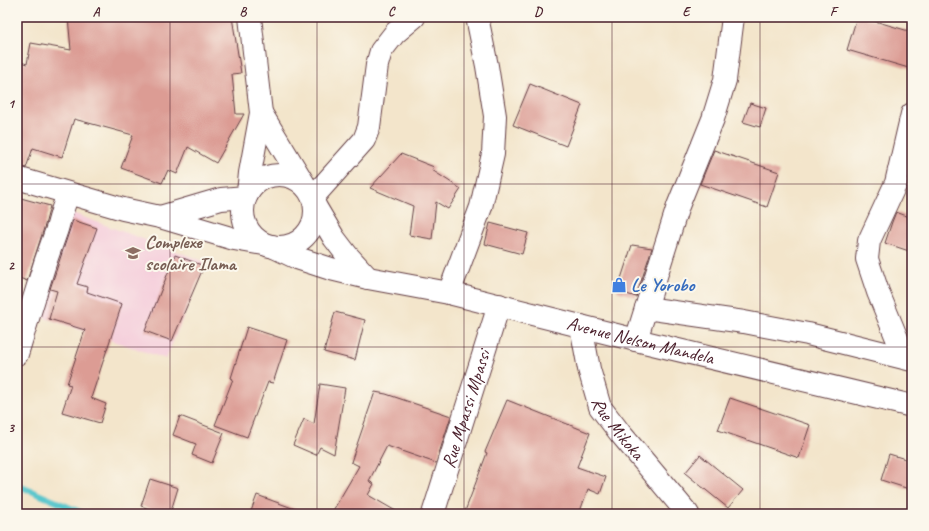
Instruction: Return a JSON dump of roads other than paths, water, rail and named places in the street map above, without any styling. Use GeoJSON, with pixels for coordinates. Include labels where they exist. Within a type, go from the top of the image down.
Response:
{"type":"FeatureCollection","features":[{"type":"Feature","properties":{"kind":"street"},"geometry":{"type":"LineString","coordinates":[[250,17],[261,113],[247,195],[243,207],[244,219],[251,234],[268,245]]}},
{"type":"Feature","properties":{"kind":"street"},"geometry":{"type":"LineString","coordinates":[[311,196],[364,140],[369,127],[376,65],[381,51],[395,33],[414,17]]}},
{"type":"Feature","properties":{"kind":"street"},"geometry":{"type":"LineString","coordinates":[[449,293],[481,207],[493,154],[495,116],[477,17]]}},
{"type":"Feature","properties":{"kind":"street"},"geometry":{"type":"LineString","coordinates":[[636,340],[678,206],[713,119],[726,80],[733,17]]}},
{"type":"Feature","properties":{"kind":"street"},"geometry":{"type":"LineString","coordinates":[[261,113],[311,196],[334,238],[368,278]]}},
{"type":"Feature","properties":{"kind":"street"},"geometry":{"type":"LineString","coordinates":[[908,359],[878,292],[867,259],[869,242],[896,183],[912,114]]}},
{"type":"Feature","properties":{"kind":"street"},"geometry":{"type":"LineString","coordinates":[[17,178],[68,194],[123,209],[160,217],[234,239],[283,247],[295,244],[304,238],[312,228],[315,217],[311,196],[293,178],[280,175],[268,177],[257,183],[247,195],[221,199],[160,217]]}},
{"type":"Feature","properties":{"kind":"street"},"geometry":{"type":"LineString","coordinates":[[17,354],[68,194]]}},
{"type":"Feature","properties":{"kind":"street","name":"Avenue Nelson Mandela"},"geometry":{"type":"LineString","coordinates":[[268,245],[297,258],[331,269],[368,278],[449,293],[636,340],[912,406]]}},
{"type":"Feature","properties":{"kind":"street","name":"Rue Mpassi Mpassi"},"geometry":{"type":"LineString","coordinates":[[433,514],[499,305]]}},
{"type":"Feature","properties":{"kind":"street"},"geometry":{"type":"LineString","coordinates":[[646,308],[744,322],[808,334],[908,359]]}},
{"type":"Feature","properties":{"kind":"street","name":"Rue Mikoka"},"geometry":{"type":"LineString","coordinates":[[581,326],[589,369],[600,407],[688,514]]}},
{"type":"Feature","properties":{"kind":"waterway"},"geometry":{"type":"LineString","coordinates":[[17,485],[85,514]]}},
{"type":"Feature","properties":{"kind":"place","name":"Complexe scolaire Ilama"},"geometry":{"type":"Point","coordinates":[133,253]}},
{"type":"Feature","properties":{"kind":"place","name":"Le Yorobo"},"geometry":{"type":"Point","coordinates":[619,285]}}]}
